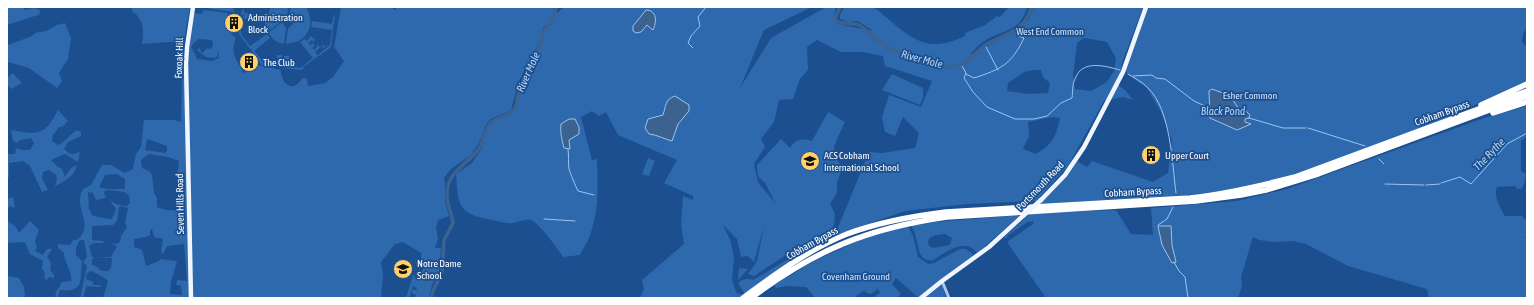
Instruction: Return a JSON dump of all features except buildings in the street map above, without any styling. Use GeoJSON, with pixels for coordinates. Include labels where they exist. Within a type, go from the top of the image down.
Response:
{"type":"FeatureCollection","features":[{"type":"Feature","properties":{"kind":"highway"},"geometry":{"type":"LineString","coordinates":[[1443,122],[1527,84]]}},
{"type":"Feature","properties":{"kind":"highway","name":"Cobham Bypass"},"geometry":{"type":"LineString","coordinates":[[743,298],[804,256],[847,235],[880,224],[916,216],[946,212],[1145,201],[1215,195],[1256,187],[1295,177],[1527,91]]}},
{"type":"Feature","properties":{"kind":"highway","name":"Cobham Bypass"},"geometry":{"type":"LineString","coordinates":[[751,298],[778,278],[816,255],[845,242],[890,227],[917,221],[947,217],[1160,204],[1241,195],[1291,183],[1527,96]]}},
{"type":"Feature","properties":{"kind":"highway"},"geometry":{"type":"LineString","coordinates":[[1393,146],[1527,102]]}},
{"type":"Feature","properties":{"kind":"main road","name":"Foxoak Hill"},"geometry":{"type":"LineString","coordinates":[[187,109],[187,47],[192,7]]}},
{"type":"Feature","properties":{"kind":"main road","name":"Portsmouth Road"},"geometry":{"type":"LineString","coordinates":[[921,298],[942,280],[989,247],[1041,200],[1065,175],[1084,147],[1123,72],[1146,7]]}},
{"type":"Feature","properties":{"kind":"main road","name":"Seven Hills Road"},"geometry":{"type":"LineString","coordinates":[[187,109],[191,298]]}},
{"type":"Feature","properties":{"kind":"street"},"geometry":{"type":"LineString","coordinates":[[942,280],[949,298]]}},
{"type":"Feature","properties":{"kind":"green space","name":"West End Common"},"geometry":{"type":"Polygon","coordinates":[[[869,6],[878,10],[914,38],[932,44],[941,44],[965,36],[965,33],[985,25],[997,16],[1000,17],[1009,7],[1027,7],[1024,16],[1015,27],[983,42],[977,46],[970,55],[1018,30],[1028,20],[1034,7],[1143,7],[1122,63],[1118,85],[1125,90],[1133,100],[1123,97],[1104,101],[1068,166],[1036,201],[967,204],[905,211],[835,236],[781,267],[745,294],[738,283],[745,279],[753,280],[837,230],[869,152],[882,153],[915,148],[919,133],[903,117],[895,136],[885,132],[882,117],[889,95],[921,107],[932,81],[885,66],[883,56],[862,52],[841,52],[817,40],[807,47],[808,70],[800,79],[793,99],[779,100],[774,122],[761,139],[765,147],[754,164],[758,182],[776,204],[765,183],[758,176],[757,165],[781,139],[790,148],[799,140],[812,141],[828,112],[845,122],[834,148],[835,156],[842,169],[837,182],[837,193],[830,204],[835,214],[834,225],[830,230],[800,246],[754,276],[748,274],[757,261],[764,226],[754,262],[748,256],[741,257],[737,239],[723,225],[731,242],[734,258],[732,280],[737,294],[739,293],[742,296],[739,298],[640,298],[644,289],[642,280],[684,244],[681,224],[683,196],[693,200],[693,196],[664,183],[677,160],[618,135],[606,112],[599,116],[592,111],[581,117],[592,160],[597,159],[598,188],[593,226],[580,255],[563,257],[543,231],[531,220],[515,223],[502,222],[472,215],[462,207],[459,201],[456,174],[472,163],[482,148],[488,127],[492,122],[512,113],[522,81],[539,49],[547,26],[544,26],[537,47],[519,81],[511,110],[491,119],[486,125],[479,143],[471,155],[451,169],[444,178],[445,201],[449,216],[438,220],[436,228],[438,238],[435,248],[441,248],[439,271],[432,285],[429,298],[415,298],[416,295],[412,293],[412,290],[416,290],[417,288],[413,286],[409,298],[406,298],[413,275],[415,278],[418,277],[420,272],[423,270],[423,264],[415,260],[421,260],[421,253],[403,242],[395,244],[381,262],[383,275],[381,298],[193,298],[188,44],[193,13],[201,14],[204,10],[228,13],[228,24],[231,33],[236,38],[234,43],[234,52],[243,72],[245,73],[257,65],[281,70],[283,80],[290,86],[296,85],[303,78],[307,79],[308,86],[325,83],[333,77],[344,61],[334,47],[341,7],[391,7],[395,10],[397,7],[555,7],[554,12],[556,14],[564,7],[812,7],[764,30],[740,88],[771,38],[826,7],[836,7],[834,16],[837,24],[873,31],[858,21],[848,22],[840,19],[840,15],[844,7],[869,6]],[[1084,38],[1077,43],[1073,76],[1075,89],[1091,91],[1107,82],[1114,71],[1116,58],[1107,42],[1084,38]],[[198,39],[191,46],[197,59],[212,61],[219,58],[218,51],[218,56],[215,58],[206,57],[197,50],[199,48],[202,53],[208,48],[212,48],[212,40],[198,39]],[[1041,70],[1024,72],[1008,83],[1007,91],[1029,94],[1048,93],[1050,83],[1043,77],[1041,70]],[[1052,117],[1028,122],[1029,136],[1023,149],[1036,154],[1047,147],[1053,139],[1057,131],[1060,118],[1052,117]]]}},
{"type":"Feature","properties":{"kind":"green space"},"geometry":{"type":"Polygon","coordinates":[[[7,7],[23,7],[24,10],[35,8],[41,11],[38,15],[7,25],[7,7]]]}},
{"type":"Feature","properties":{"kind":"green space"},"geometry":{"type":"Polygon","coordinates":[[[132,7],[190,7],[184,41],[190,298],[103,298],[108,281],[92,271],[87,274],[86,279],[93,282],[93,285],[101,285],[100,287],[87,286],[83,297],[85,298],[80,298],[87,266],[83,262],[87,257],[84,240],[82,240],[79,241],[76,248],[76,255],[82,261],[80,283],[74,289],[60,290],[57,298],[55,298],[56,292],[62,282],[71,281],[71,274],[64,257],[64,253],[58,248],[58,244],[70,245],[73,240],[77,240],[82,234],[84,222],[80,196],[83,189],[91,185],[102,165],[111,165],[125,173],[133,169],[136,154],[141,147],[144,120],[174,120],[181,122],[183,41],[142,44],[143,34],[141,21],[132,11],[132,7]],[[147,139],[145,150],[165,153],[167,151],[167,146],[147,139]],[[149,154],[141,160],[142,168],[149,171],[152,175],[154,193],[157,198],[157,207],[171,210],[184,206],[184,201],[182,198],[183,178],[177,175],[179,161],[168,157],[149,154]],[[117,174],[105,175],[99,187],[107,189],[125,189],[125,179],[117,174]],[[108,190],[105,191],[104,194],[106,196],[105,198],[96,200],[93,193],[88,192],[89,209],[92,215],[112,219],[116,209],[111,201],[116,204],[127,206],[130,203],[129,196],[125,192],[108,190]],[[121,206],[119,207],[117,221],[113,225],[92,227],[92,240],[103,241],[104,243],[94,243],[89,246],[92,257],[111,257],[117,246],[109,243],[116,244],[120,242],[121,236],[127,227],[125,222],[128,208],[121,206]],[[152,229],[150,230],[150,235],[134,239],[134,247],[142,250],[146,266],[159,261],[160,259],[177,261],[171,282],[170,294],[182,295],[181,286],[176,285],[177,280],[187,281],[184,244],[167,246],[163,254],[161,252],[163,239],[154,237],[152,229]],[[94,257],[92,260],[92,265],[96,266],[101,271],[108,271],[111,268],[112,258],[94,257]]]}},
{"type":"Feature","properties":{"kind":"green space"},"geometry":{"type":"Polygon","coordinates":[[[209,7],[232,7],[235,12],[211,9],[209,7]]]}},
{"type":"Feature","properties":{"kind":"green space"},"geometry":{"type":"Polygon","coordinates":[[[271,7],[274,9],[273,7],[280,7],[286,14],[281,7],[288,7],[287,15],[283,17],[282,21],[267,32],[265,16],[268,14],[271,7]]]}},
{"type":"Feature","properties":{"kind":"green space"},"geometry":{"type":"Polygon","coordinates":[[[291,7],[306,7],[310,16],[310,26],[307,34],[299,41],[286,44],[288,28],[294,21],[289,15],[291,7]]]}},
{"type":"Feature","properties":{"kind":"green space","name":"Esher Common"},"geometry":{"type":"Polygon","coordinates":[[[1147,7],[1527,7],[1527,28],[1523,34],[1522,42],[1527,47],[1527,82],[1425,127],[1296,175],[1221,191],[1188,195],[1040,204],[1077,161],[1087,167],[1092,161],[1153,182],[1168,173],[1172,140],[1160,110],[1147,88],[1128,75],[1126,70],[1147,7]]]}},
{"type":"Feature","properties":{"kind":"green space"},"geometry":{"type":"Polygon","coordinates":[[[244,9],[244,13],[264,15],[263,21],[243,18],[245,14],[241,15],[242,10],[244,9]]]}},
{"type":"Feature","properties":{"kind":"green space"},"geometry":{"type":"Polygon","coordinates":[[[334,14],[333,30],[311,27],[312,21],[332,24],[334,14]]]}},
{"type":"Feature","properties":{"kind":"green space"},"geometry":{"type":"Polygon","coordinates":[[[282,22],[286,28],[284,43],[282,44],[274,40],[268,33],[282,22]]]}},
{"type":"Feature","properties":{"kind":"green space"},"geometry":{"type":"Polygon","coordinates":[[[65,23],[71,38],[68,59],[59,73],[62,81],[57,88],[29,68],[8,62],[7,43],[8,45],[32,36],[35,33],[46,31],[57,25],[65,23]]]}},
{"type":"Feature","properties":{"kind":"green space"},"geometry":{"type":"Polygon","coordinates":[[[239,29],[241,29],[241,34],[250,46],[267,34],[270,38],[254,51],[265,63],[278,65],[279,58],[277,58],[277,55],[282,55],[281,67],[262,65],[251,50],[252,48],[250,49],[239,34],[239,29]]]}},
{"type":"Feature","properties":{"kind":"green space"},"geometry":{"type":"Polygon","coordinates":[[[332,30],[331,47],[319,56],[318,55],[330,45],[332,30]]]}},
{"type":"Feature","properties":{"kind":"green space"},"geometry":{"type":"Polygon","coordinates":[[[311,36],[315,40],[308,43],[314,50],[318,45],[320,47],[323,45],[326,47],[324,48],[322,46],[315,52],[318,56],[305,66],[304,65],[313,58],[300,42],[305,39],[307,41],[311,36]]]}},
{"type":"Feature","properties":{"kind":"green space"},"geometry":{"type":"Polygon","coordinates":[[[313,43],[315,46],[312,48],[310,45],[313,43]]]}},
{"type":"Feature","properties":{"kind":"green space"},"geometry":{"type":"Polygon","coordinates":[[[284,56],[289,56],[289,59],[286,59],[285,66],[300,68],[303,66],[304,68],[301,70],[283,68],[284,56]]]}},
{"type":"Feature","properties":{"kind":"green space"},"geometry":{"type":"Polygon","coordinates":[[[13,73],[22,83],[11,89],[7,84],[7,78],[13,73]]]}},
{"type":"Feature","properties":{"kind":"green space"},"geometry":{"type":"Polygon","coordinates":[[[892,74],[923,88],[923,97],[920,105],[882,90],[892,74]]]}},
{"type":"Feature","properties":{"kind":"green space"},"geometry":{"type":"Polygon","coordinates":[[[1527,106],[1527,136],[1521,141],[1521,171],[1526,174],[1523,187],[1521,189],[1517,189],[1515,186],[1497,187],[1496,194],[1505,216],[1522,216],[1524,219],[1527,219],[1527,237],[1524,237],[1527,239],[1527,298],[1429,298],[1427,289],[1348,266],[1306,244],[1293,241],[1273,242],[1259,240],[1253,237],[1241,277],[1242,286],[1238,298],[1046,298],[1007,242],[1033,224],[1034,221],[1029,221],[1007,236],[1006,239],[1004,237],[1031,213],[1116,210],[1131,234],[1153,235],[1151,208],[1237,201],[1287,189],[1484,118],[1527,106]]]}},
{"type":"Feature","properties":{"kind":"green space"},"geometry":{"type":"Polygon","coordinates":[[[58,110],[68,121],[62,127],[59,127],[53,135],[52,141],[58,145],[61,144],[76,130],[81,132],[81,136],[68,142],[64,149],[68,153],[72,154],[80,151],[78,162],[65,154],[51,160],[62,169],[65,177],[71,168],[77,165],[74,173],[66,180],[55,186],[57,179],[56,175],[49,170],[43,172],[42,178],[48,190],[42,192],[30,166],[23,161],[9,163],[9,177],[7,178],[7,153],[15,154],[16,148],[30,150],[34,143],[31,138],[20,140],[17,143],[13,141],[11,130],[27,133],[39,132],[49,125],[58,110]]]}},
{"type":"Feature","properties":{"kind":"green space"},"geometry":{"type":"Polygon","coordinates":[[[648,158],[655,161],[649,176],[642,174],[648,158]]]}},
{"type":"Feature","properties":{"kind":"green space"},"geometry":{"type":"Polygon","coordinates":[[[13,197],[15,208],[10,206],[7,209],[7,199],[13,197]]]}},
{"type":"Feature","properties":{"kind":"green space"},"geometry":{"type":"Polygon","coordinates":[[[1021,215],[978,252],[966,246],[961,246],[949,250],[933,260],[928,260],[921,256],[911,225],[1021,215]],[[945,234],[933,236],[928,242],[929,246],[933,248],[950,245],[952,238],[945,234]]]}},
{"type":"Feature","properties":{"kind":"green space"},"geometry":{"type":"Polygon","coordinates":[[[8,221],[16,227],[19,233],[30,221],[39,230],[35,241],[37,248],[35,251],[43,255],[46,250],[52,249],[47,257],[51,265],[50,270],[54,275],[54,278],[49,277],[47,280],[45,279],[44,271],[42,269],[43,261],[30,254],[25,242],[7,243],[8,221]]]}},
{"type":"Feature","properties":{"kind":"green space","name":"Covenham Ground"},"geometry":{"type":"Polygon","coordinates":[[[908,226],[913,236],[918,257],[928,264],[934,263],[960,249],[970,251],[973,254],[919,298],[896,278],[892,284],[901,294],[897,298],[874,298],[880,293],[878,289],[871,294],[865,292],[865,290],[853,298],[815,298],[806,287],[788,286],[776,288],[774,285],[814,261],[862,239],[908,226]]]}},
{"type":"Feature","properties":{"kind":"green space"},"geometry":{"type":"Polygon","coordinates":[[[739,268],[748,269],[738,280],[739,268]]]}},
{"type":"Feature","properties":{"kind":"green space"},"geometry":{"type":"Polygon","coordinates":[[[7,276],[19,278],[24,287],[25,298],[7,298],[7,276]]]}},
{"type":"Feature","properties":{"kind":"green space"},"geometry":{"type":"Polygon","coordinates":[[[942,284],[946,298],[925,298],[942,284]]]}},
{"type":"Feature","properties":{"kind":"water"},"geometry":{"type":"Polygon","coordinates":[[[646,10],[654,14],[655,24],[653,30],[647,25],[641,32],[636,33],[633,31],[633,26],[646,10]]]}},
{"type":"Feature","properties":{"kind":"water","name":"Black Pond"},"geometry":{"type":"Polygon","coordinates":[[[1212,89],[1228,95],[1238,108],[1238,112],[1244,109],[1250,115],[1249,118],[1245,119],[1245,122],[1251,124],[1237,130],[1210,118],[1209,91],[1212,89]]]}},
{"type":"Feature","properties":{"kind":"water"},"geometry":{"type":"Polygon","coordinates":[[[675,96],[689,105],[689,111],[678,124],[672,141],[649,134],[645,128],[648,119],[663,115],[665,106],[669,99],[675,96]]]}},
{"type":"Feature","properties":{"kind":"water"},"geometry":{"type":"Polygon","coordinates":[[[569,119],[575,119],[579,127],[579,134],[569,140],[570,149],[564,148],[561,136],[561,124],[569,119]]]}},
{"type":"Feature","properties":{"kind":"water"},"geometry":{"type":"Polygon","coordinates":[[[1158,226],[1171,226],[1172,245],[1176,262],[1172,263],[1162,245],[1158,226]]]}},
{"type":"Feature","properties":{"kind":"waterway","name":"River Mole"},"geometry":{"type":"LineString","coordinates":[[431,298],[442,272],[444,240],[453,223],[447,199],[450,180],[480,147],[486,130],[490,124],[516,108],[521,85],[539,48],[543,34],[552,21],[556,7]]}},
{"type":"Feature","properties":{"kind":"waterway"},"geometry":{"type":"LineString","coordinates":[[693,48],[688,43],[691,36],[700,26],[698,17],[706,7]]}},
{"type":"Feature","properties":{"kind":"waterway","name":"River Mole"},"geometry":{"type":"LineString","coordinates":[[840,7],[835,18],[838,22],[863,27],[871,36],[903,55],[929,64],[953,67],[963,64],[987,44],[1014,31],[1024,22],[1032,7]]}},
{"type":"Feature","properties":{"kind":"waterway"},"geometry":{"type":"LineString","coordinates":[[966,74],[974,78],[998,69],[1010,60],[1024,38],[1018,36],[1015,31]]}},
{"type":"Feature","properties":{"kind":"waterway"},"geometry":{"type":"LineString","coordinates":[[985,45],[998,70]]}},
{"type":"Feature","properties":{"kind":"waterway"},"geometry":{"type":"LineString","coordinates":[[961,64],[966,73],[964,78],[973,92],[987,107],[1015,119],[1034,119],[1047,116],[1061,103],[1072,98],[1074,81],[1078,73],[1088,66],[1101,66],[1120,70]]}},
{"type":"Feature","properties":{"kind":"waterway"},"geometry":{"type":"LineString","coordinates":[[1128,74],[1148,88],[1162,109],[1169,138],[1176,193]]}},
{"type":"Feature","properties":{"kind":"waterway"},"geometry":{"type":"LineString","coordinates":[[1133,76],[1152,75],[1156,78],[1165,79],[1194,101],[1205,106]]}},
{"type":"Feature","properties":{"kind":"waterway"},"geometry":{"type":"LineString","coordinates":[[1249,118],[1283,128],[1306,128]]}},
{"type":"Feature","properties":{"kind":"waterway"},"geometry":{"type":"LineString","coordinates":[[1308,128],[1365,146]]}},
{"type":"Feature","properties":{"kind":"waterway","name":"The Rythe"},"geometry":{"type":"LineString","coordinates":[[1441,183],[1460,177],[1471,184],[1507,144],[1527,133]]}},
{"type":"Feature","properties":{"kind":"waterway"},"geometry":{"type":"LineString","coordinates":[[568,149],[569,169],[578,191],[594,195]]}},
{"type":"Feature","properties":{"kind":"waterway"},"geometry":{"type":"LineString","coordinates":[[1379,159],[1384,164]]}},
{"type":"Feature","properties":{"kind":"waterway","name":"The Rythe"},"geometry":{"type":"LineString","coordinates":[[1385,184],[1424,185]]}},
{"type":"Feature","properties":{"kind":"waterway","name":"The Rythe"},"geometry":{"type":"LineString","coordinates":[[1426,185],[1440,184]]}},
{"type":"Feature","properties":{"kind":"waterway"},"geometry":{"type":"LineString","coordinates":[[1158,225],[1167,219],[1173,207]]}},
{"type":"Feature","properties":{"kind":"waterway"},"geometry":{"type":"LineString","coordinates":[[544,219],[575,221]]}},
{"type":"Feature","properties":{"kind":"waterway"},"geometry":{"type":"LineString","coordinates":[[1174,262],[1179,271],[1185,277],[1188,298]]}},
{"type":"Feature","properties":{"kind":"place","name":"Administration Block"},"geometry":{"type":"Point","coordinates":[234,23]}},
{"type":"Feature","properties":{"kind":"place","name":"The Club"},"geometry":{"type":"Point","coordinates":[249,62]}},
{"type":"Feature","properties":{"kind":"place","name":"Upper Court"},"geometry":{"type":"Point","coordinates":[1151,155]}},
{"type":"Feature","properties":{"kind":"place","name":"ACS Cobham International School"},"geometry":{"type":"Point","coordinates":[810,161]}},
{"type":"Feature","properties":{"kind":"place","name":"Notre Dame School"},"geometry":{"type":"Point","coordinates":[403,269]}}]}
